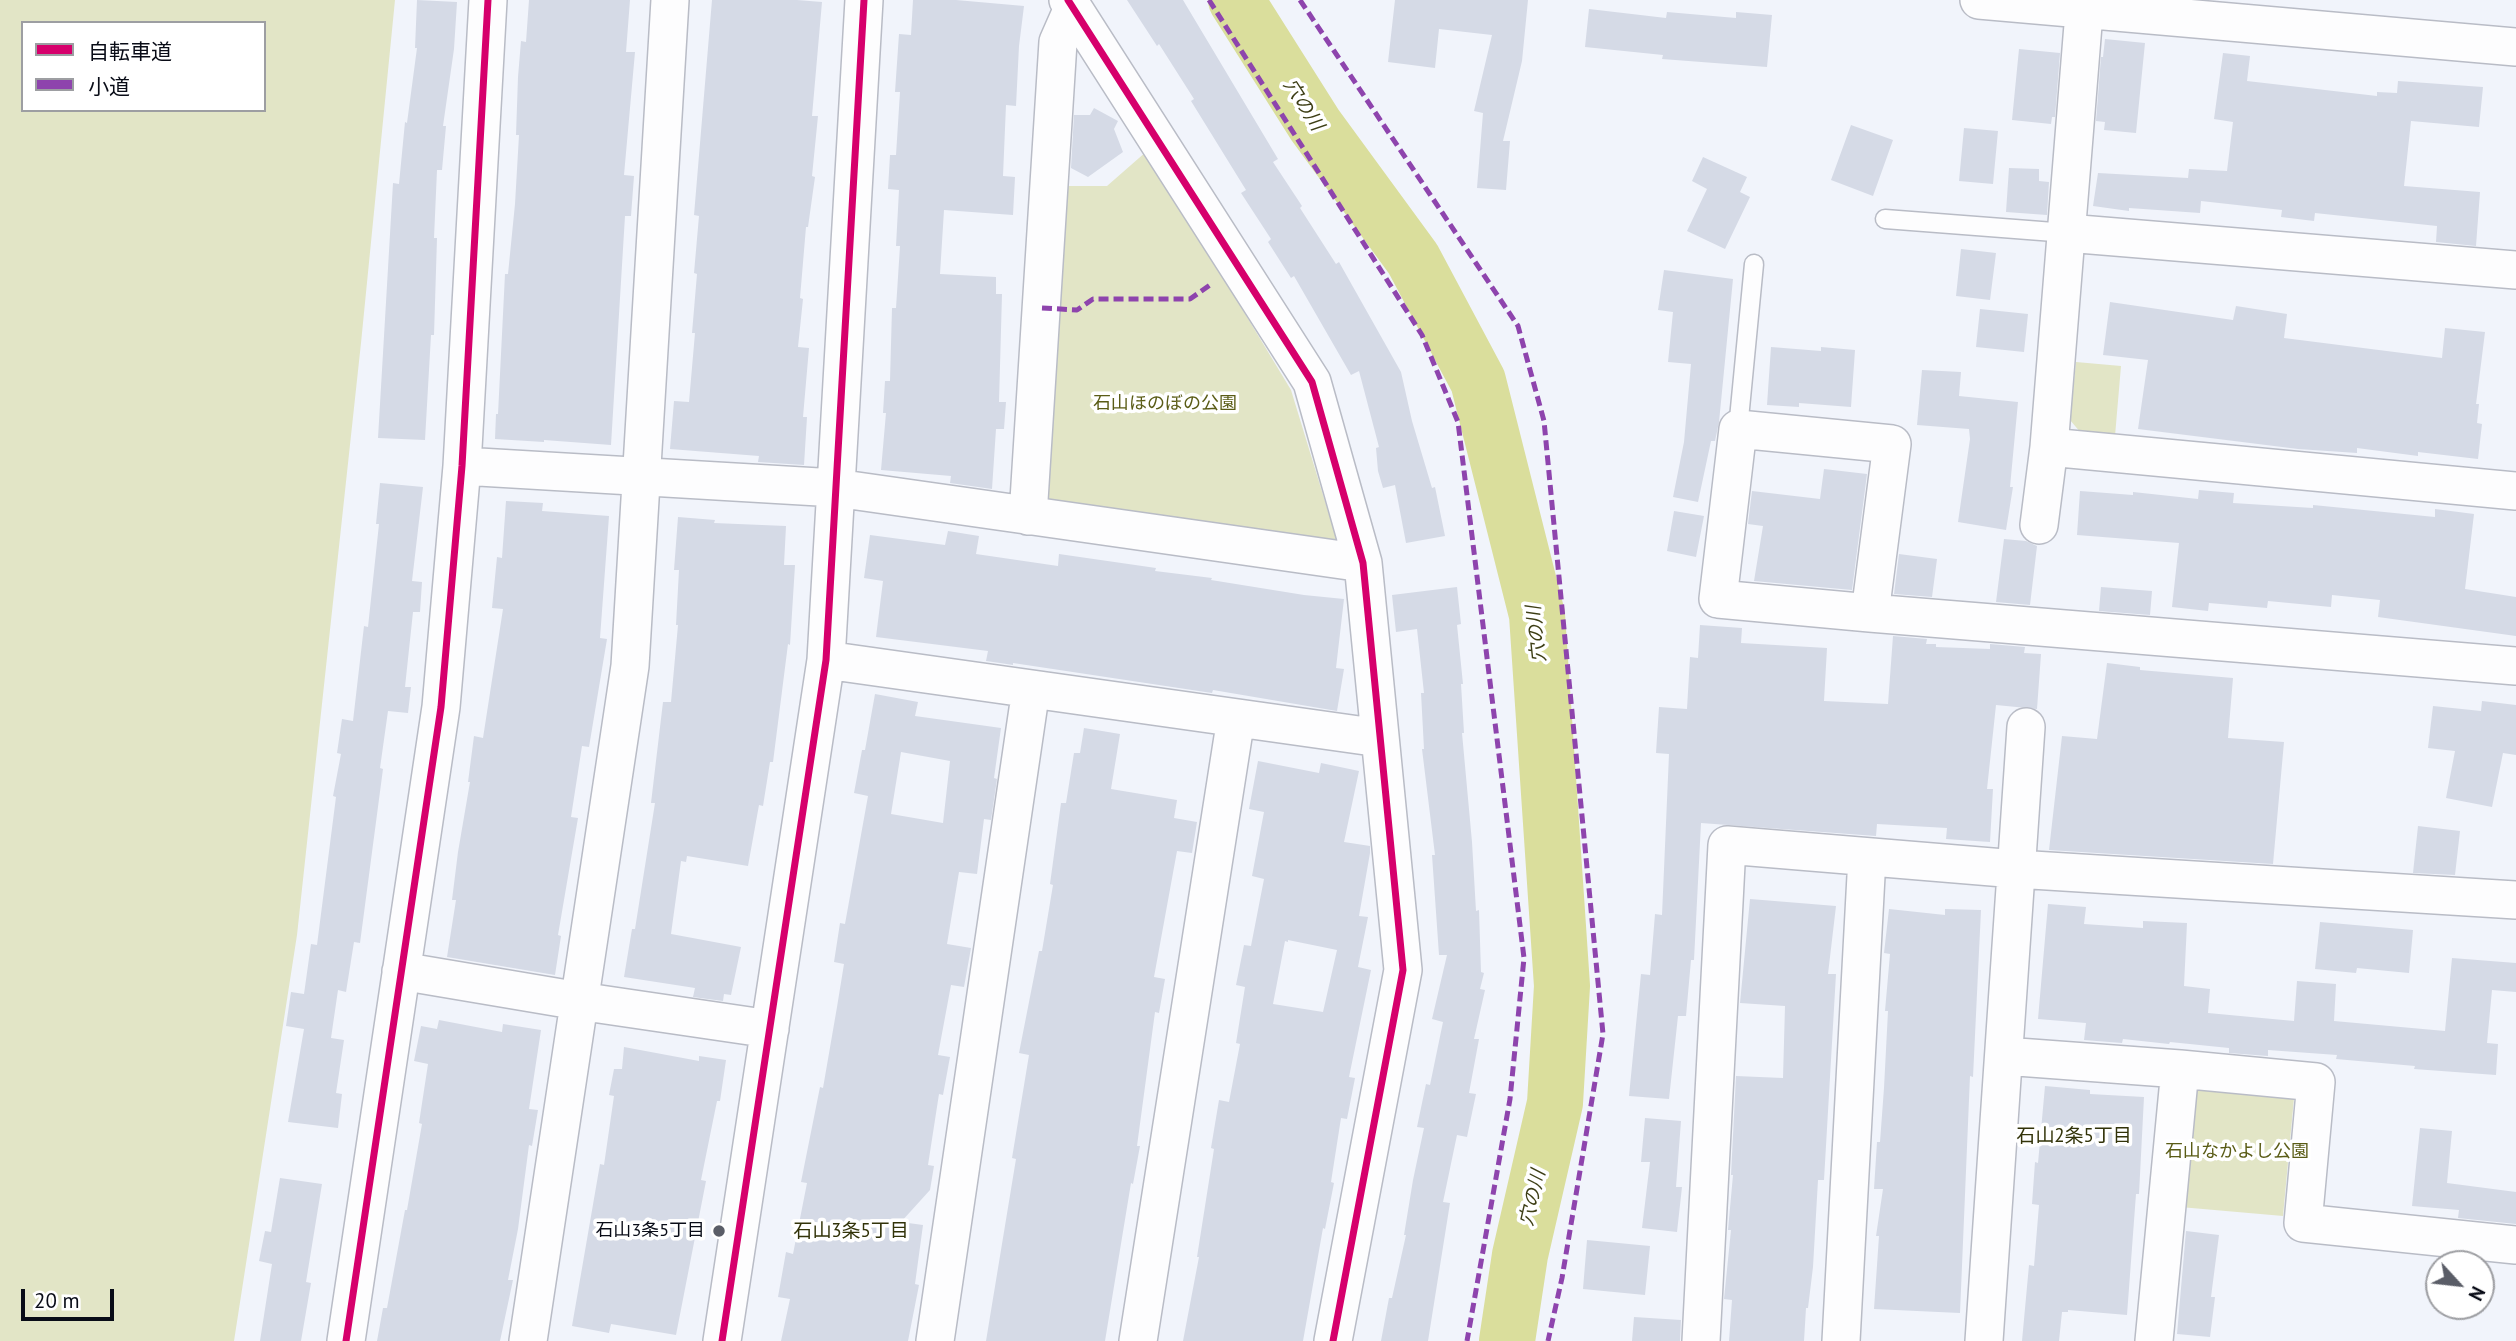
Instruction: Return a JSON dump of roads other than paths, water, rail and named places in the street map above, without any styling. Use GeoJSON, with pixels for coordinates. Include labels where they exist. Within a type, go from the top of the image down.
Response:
{"type":"FeatureCollection","features":[{"type":"Feature","properties":{"kind":"street"},"geometry":{"type":"LineString","coordinates":[[346,1341],[441,707],[462,466],[488,0]]}},
{"type":"Feature","properties":{"kind":"street"},"geometry":{"type":"LineString","coordinates":[[528,1341],[629,666],[670,0]]}},
{"type":"Feature","properties":{"kind":"street"},"geometry":{"type":"LineString","coordinates":[[722,1341],[826,660],[864,0]]}},
{"type":"Feature","properties":{"kind":"street"},"geometry":{"type":"LineString","coordinates":[[1979,0],[2317,15],[2516,47]]}},
{"type":"Feature","properties":{"kind":"street"},"geometry":{"type":"LineString","coordinates":[[1028,516],[1058,42],[1070,4]]}},
{"type":"Feature","properties":{"kind":"street"},"geometry":{"type":"LineString","coordinates":[[1070,4],[1312,382],[1363,563],[1403,970],[1333,1341]]}},
{"type":"Feature","properties":{"kind":"street"},"geometry":{"type":"LineString","coordinates":[[2039,525],[2049,447],[2084,5]]}},
{"type":"Feature","properties":{"kind":"street"},"geometry":{"type":"LineString","coordinates":[[2067,233],[2516,270]]}},
{"type":"Feature","properties":{"kind":"street"},"geometry":{"type":"LineString","coordinates":[[1870,613],[1892,444],[1738,429],[1718,599],[1870,613],[2516,666]]}},
{"type":"Feature","properties":{"kind":"street"},"geometry":{"type":"LineString","coordinates":[[2049,447],[2516,491]]}},
{"type":"Feature","properties":{"kind":"street"},"geometry":{"type":"LineString","coordinates":[[462,466],[836,488],[1363,563]]}},
{"type":"Feature","properties":{"kind":"street"},"geometry":{"type":"LineString","coordinates":[[826,660],[1380,738]]}},
{"type":"Feature","properties":{"kind":"street"},"geometry":{"type":"LineString","coordinates":[[935,1341],[1031,689]]}},
{"type":"Feature","properties":{"kind":"street"},"geometry":{"type":"LineString","coordinates":[[1138,1341],[1236,718]]}},
{"type":"Feature","properties":{"kind":"street"},"geometry":{"type":"LineString","coordinates":[[1984,1341],[2026,727]]}},
{"type":"Feature","properties":{"kind":"street"},"geometry":{"type":"LineString","coordinates":[[1701,1341],[1727,845],[2016,869],[2516,900]]}},
{"type":"Feature","properties":{"kind":"street"},"geometry":{"type":"LineString","coordinates":[[1841,1341],[1867,857]]}},
{"type":"Feature","properties":{"kind":"street"},"geometry":{"type":"LineString","coordinates":[[401,971],[770,1029]]}},
{"type":"Feature","properties":{"kind":"street"},"geometry":{"type":"LineString","coordinates":[[2004,1056],[2316,1082],[2303,1223],[2516,1245]]}},
{"type":"Feature","properties":{"kind":"street"},"geometry":{"type":"LineString","coordinates":[[2154,1341],[2180,1069]]}},
{"type":"Feature","properties":{"kind":"lane"},"geometry":{"type":"LineString","coordinates":[[1885,219],[2067,233]]}},
{"type":"Feature","properties":{"kind":"lane"},"geometry":{"type":"LineString","coordinates":[[1738,429],[1754,264]]}},
{"type":"Feature","properties":{"kind":"waterway","name":"穴の川"},"geometry":{"type":"LineString","coordinates":[[1236,0],[1315,125],[1413,259],[1478,381],[1537,615],[1562,986],[1555,1103],[1520,1255],[1507,1341]]}},
{"type":"Feature","properties":{"kind":"place","name":"石山3条5丁目"},"geometry":{"type":"Point","coordinates":[719,1231]}},
{"type":"Feature","properties":{"kind":"district","name":"石山2条5丁目"},"geometry":{"type":"Point","coordinates":[2074,1137]}},
{"type":"Feature","properties":{"kind":"district","name":"石山3条5丁目"},"geometry":{"type":"Point","coordinates":[851,1232]}},
{"type":"Feature","properties":{"kind":"park label","name":"石山ほのぼの公園"},"geometry":{"type":"Point","coordinates":[1165,404]}},
{"type":"Feature","properties":{"kind":"park label","name":"石山なかよし公園"},"geometry":{"type":"Point","coordinates":[2237,1152]}}]}
